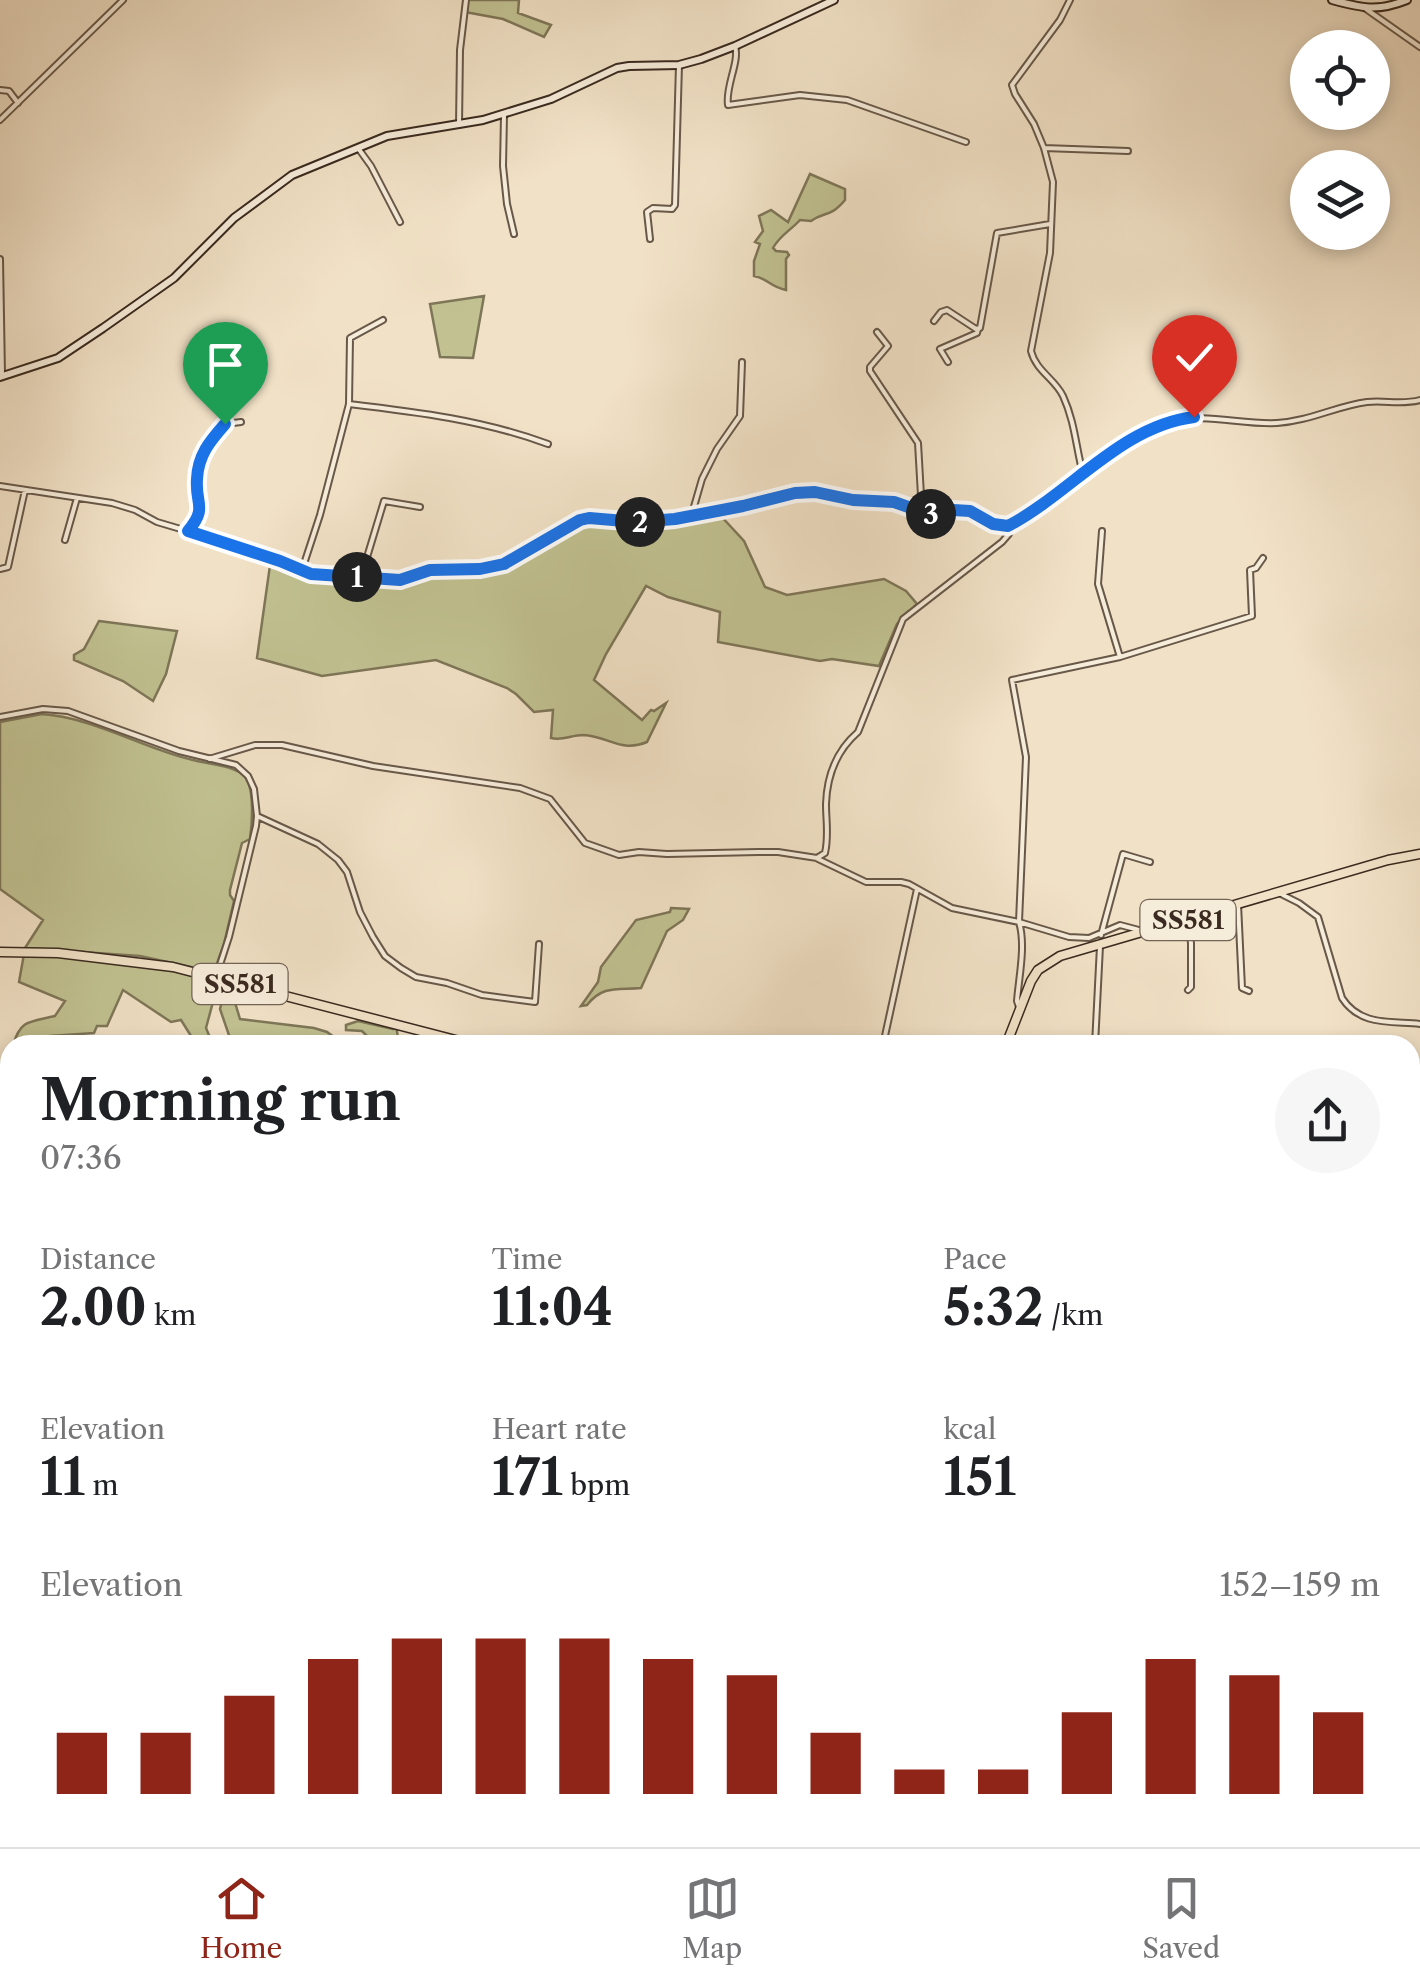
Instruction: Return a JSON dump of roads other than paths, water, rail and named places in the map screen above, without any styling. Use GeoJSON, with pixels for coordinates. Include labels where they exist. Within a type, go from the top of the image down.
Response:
{"type":"FeatureCollection","features":[{"type":"Feature","properties":{"kind":"main road"},"geometry":{"type":"LineString","coordinates":[[1,376],[58,358],[181,273],[222,229],[292,175],[398,134],[504,115],[550,100],[617,68],[679,65],[735,46],[834,0]]}},
{"type":"Feature","properties":{"kind":"main road"},"geometry":{"type":"LineString","coordinates":[[1332,0],[1366,9],[1407,0]]}},
{"type":"Feature","properties":{"kind":"main road","name":"SS581"},"geometry":{"type":"LineString","coordinates":[[1010,1035],[1030,981],[1046,963],[1060,956],[1420,854]]}},
{"type":"Feature","properties":{"kind":"main road","name":"SS581"},"geometry":{"type":"LineString","coordinates":[[0,952],[58,953],[173,967],[436,1035]]}},
{"type":"Feature","properties":{"kind":"street"},"geometry":{"type":"LineString","coordinates":[[0,120],[123,0]]}},
{"type":"Feature","properties":{"kind":"street"},"geometry":{"type":"LineString","coordinates":[[459,125],[460,50],[466,0]]}},
{"type":"Feature","properties":{"kind":"street"},"geometry":{"type":"LineString","coordinates":[[1070,0],[1060,20],[1012,85],[1044,148],[1053,182],[1050,253],[1031,352],[1035,364],[1064,399],[1076,432],[1083,474]]}},
{"type":"Feature","properties":{"kind":"street"},"geometry":{"type":"LineString","coordinates":[[1366,9],[1420,47]]}},
{"type":"Feature","properties":{"kind":"street"},"geometry":{"type":"LineString","coordinates":[[735,46],[738,57],[732,68],[728,105],[800,95],[848,100],[966,142]]}},
{"type":"Feature","properties":{"kind":"street"},"geometry":{"type":"LineString","coordinates":[[650,239],[647,212],[653,208],[672,209],[675,204],[679,65]]}},
{"type":"Feature","properties":{"kind":"street"},"geometry":{"type":"LineString","coordinates":[[0,90],[10,91],[18,103]]}},
{"type":"Feature","properties":{"kind":"street"},"geometry":{"type":"LineString","coordinates":[[504,115],[507,204],[514,234]]}},
{"type":"Feature","properties":{"kind":"street"},"geometry":{"type":"LineString","coordinates":[[358,148],[372,166],[400,222]]}},
{"type":"Feature","properties":{"kind":"street"},"geometry":{"type":"LineString","coordinates":[[1044,148],[1128,151]]}},
{"type":"Feature","properties":{"kind":"street"},"geometry":{"type":"LineString","coordinates":[[948,362],[940,349],[977,333],[981,326],[997,233],[1050,224]]}},
{"type":"Feature","properties":{"kind":"street"},"geometry":{"type":"LineString","coordinates":[[0,260],[1,376]]}},
{"type":"Feature","properties":{"kind":"street"},"geometry":{"type":"LineString","coordinates":[[934,321],[948,310],[978,329]]}},
{"type":"Feature","properties":{"kind":"street"},"geometry":{"type":"LineString","coordinates":[[302,570],[348,404],[350,338],[383,320]]}},
{"type":"Feature","properties":{"kind":"street"},"geometry":{"type":"LineString","coordinates":[[877,332],[888,346],[870,371],[918,443],[922,513]]}},
{"type":"Feature","properties":{"kind":"street"},"geometry":{"type":"LineString","coordinates":[[691,517],[716,450],[740,416],[742,362]]}},
{"type":"Feature","properties":{"kind":"street"},"geometry":{"type":"LineString","coordinates":[[0,486],[112,503],[156,522],[311,574],[400,580],[430,570],[480,569],[504,564],[589,518],[637,522],[691,517],[795,493],[894,502],[922,513],[970,511],[993,524],[1008,526],[1140,435],[1169,422],[1190,418],[1275,423],[1313,418],[1363,402],[1420,400]]}},
{"type":"Feature","properties":{"kind":"street"},"geometry":{"type":"LineString","coordinates":[[348,404],[506,428],[548,444]]}},
{"type":"Feature","properties":{"kind":"street"},"geometry":{"type":"LineString","coordinates":[[188,531],[198,519],[200,509],[196,478],[202,451],[225,424],[241,422]]}},
{"type":"Feature","properties":{"kind":"street"},"geometry":{"type":"LineString","coordinates":[[0,569],[8,567],[25,490]]}},
{"type":"Feature","properties":{"kind":"street"},"geometry":{"type":"LineString","coordinates":[[65,540],[77,498]]}},
{"type":"Feature","properties":{"kind":"street"},"geometry":{"type":"LineString","coordinates":[[360,577],[384,501],[420,507]]}},
{"type":"Feature","properties":{"kind":"street"},"geometry":{"type":"LineString","coordinates":[[817,858],[825,853],[828,841],[826,800],[832,765],[858,732],[903,619],[1002,542],[1009,534],[1008,526]]}},
{"type":"Feature","properties":{"kind":"street"},"geometry":{"type":"LineString","coordinates":[[1102,531],[1098,584],[1120,656]]}},
{"type":"Feature","properties":{"kind":"street"},"geometry":{"type":"LineString","coordinates":[[1020,1007],[1017,1000],[1026,757],[1012,680],[1120,656],[1252,616],[1250,570],[1264,558]]}},
{"type":"Feature","properties":{"kind":"street"},"geometry":{"type":"LineString","coordinates":[[0,717],[43,708],[68,711],[179,751],[236,765],[246,773],[254,789],[254,840],[216,978]]}},
{"type":"Feature","properties":{"kind":"street"},"geometry":{"type":"LineString","coordinates":[[208,759],[255,745],[282,745],[390,769],[520,788],[550,799],[585,844],[619,855],[758,852],[817,858],[866,882],[902,882],[952,908],[1070,937],[1090,938],[1120,925],[1143,932]]}},
{"type":"Feature","properties":{"kind":"street"},"geometry":{"type":"LineString","coordinates":[[257,816],[318,844],[338,860],[380,950],[413,975],[482,996],[534,1002],[538,944]]}},
{"type":"Feature","properties":{"kind":"street"},"geometry":{"type":"LineString","coordinates":[[1101,935],[1123,854],[1150,862]]}},
{"type":"Feature","properties":{"kind":"street"},"geometry":{"type":"LineString","coordinates":[[884,1035],[917,888]]}},
{"type":"Feature","properties":{"kind":"street"},"geometry":{"type":"LineString","coordinates":[[1280,893],[1318,917],[1348,1007],[1364,1019],[1420,1024]]}},
{"type":"Feature","properties":{"kind":"street"},"geometry":{"type":"LineString","coordinates":[[1238,904],[1242,988],[1249,991]]}},
{"type":"Feature","properties":{"kind":"street"},"geometry":{"type":"LineString","coordinates":[[1187,920],[1191,943],[1188,990]]}},
{"type":"Feature","properties":{"kind":"street"},"geometry":{"type":"LineString","coordinates":[[1096,1035],[1100,946]]}}]}
